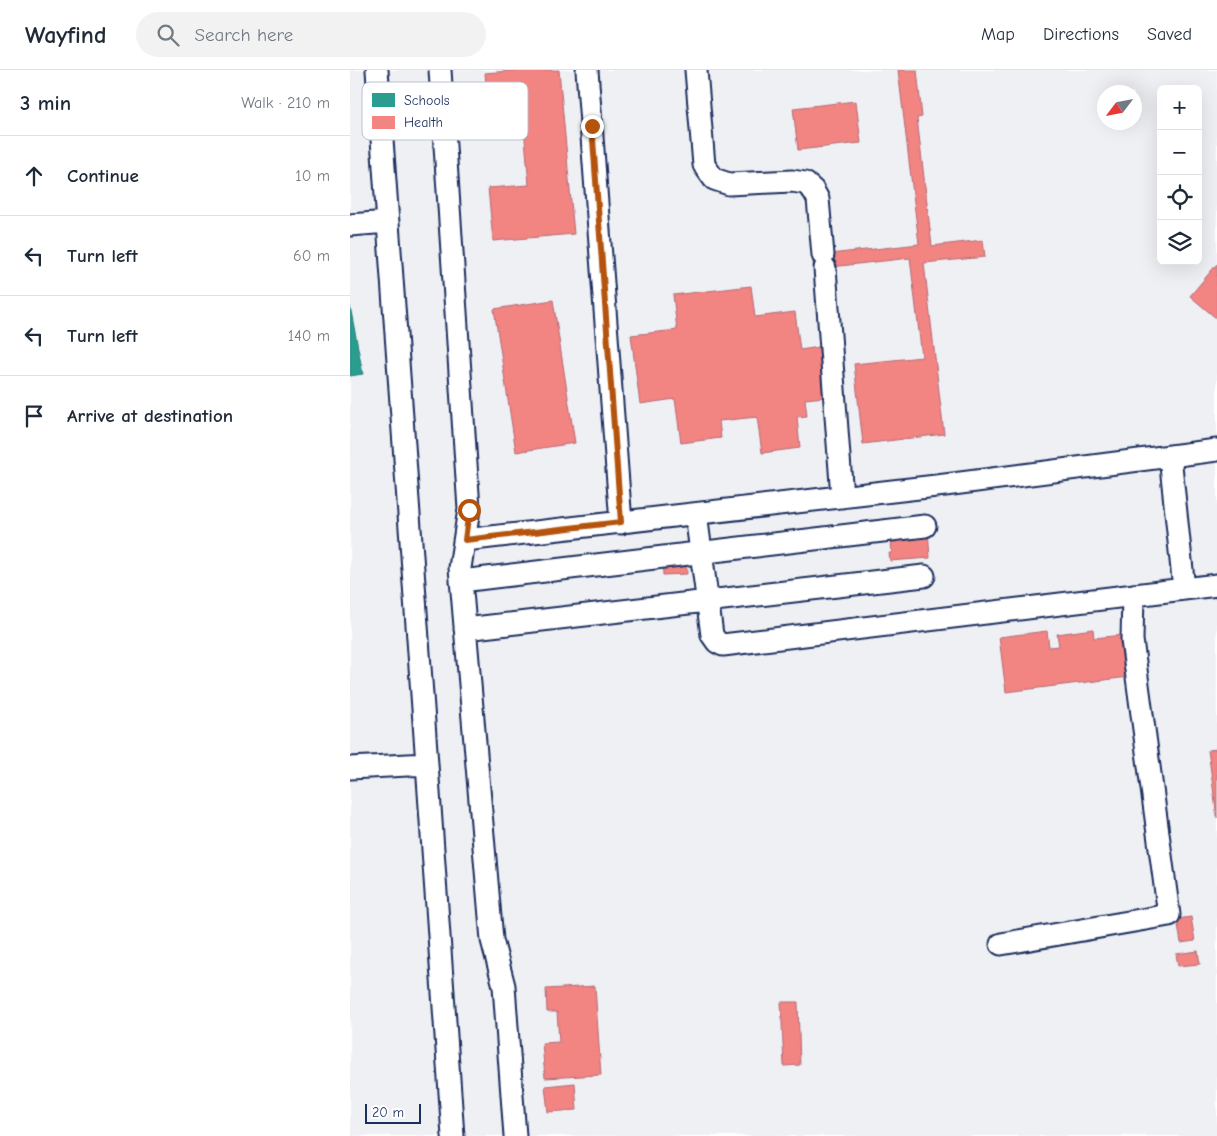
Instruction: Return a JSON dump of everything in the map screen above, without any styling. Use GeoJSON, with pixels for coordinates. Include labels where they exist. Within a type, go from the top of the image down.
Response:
{"type":"FeatureCollection","features":[{"type":"Feature","properties":{"kind":"street"},"geometry":{"type":"LineString","coordinates":[[587,70],[621,522]]}},
{"type":"Feature","properties":{"kind":"street"},"geometry":{"type":"LineString","coordinates":[[696,70],[704,165],[714,179],[729,184],[792,181],[805,184],[813,190],[818,199],[842,497]]}},
{"type":"Feature","properties":{"kind":"street"},"geometry":{"type":"LineString","coordinates":[[382,140],[428,764],[452,1136]]}},
{"type":"Feature","properties":{"kind":"street"},"geometry":{"type":"LineString","coordinates":[[445,140],[469,510],[460,568],[492,940],[504,986],[515,1136]]}},
{"type":"Feature","properties":{"kind":"street"},"geometry":{"type":"LineString","coordinates":[[350,225],[388,222]]}},
{"type":"Feature","properties":{"kind":"street"},"geometry":{"type":"LineString","coordinates":[[465,540],[842,497],[1217,450]]}},
{"type":"Feature","properties":{"kind":"street"},"geometry":{"type":"LineString","coordinates":[[1170,456],[1184,588]]}},
{"type":"Feature","properties":{"kind":"street"},"geometry":{"type":"LineString","coordinates":[[696,514],[712,635],[717,642],[729,645],[1217,584]]}},
{"type":"Feature","properties":{"kind":"street"},"geometry":{"type":"LineString","coordinates":[[461,581],[925,526]]}},
{"type":"Feature","properties":{"kind":"street"},"geometry":{"type":"LineString","coordinates":[[465,629],[924,576]]}},
{"type":"Feature","properties":{"kind":"street"},"geometry":{"type":"LineString","coordinates":[[1001,944],[1168,915],[1132,640],[1133,595]]}},
{"type":"Feature","properties":{"kind":"street"},"geometry":{"type":"LineString","coordinates":[[350,768],[428,764]]}},
{"type":"Feature","properties":{"kind":"shaded area"},"geometry":{"type":"Polygon","coordinates":[[[350,70],[1217,70],[1217,1136],[350,1136],[350,70]]]}},
{"type":"Feature","properties":{"kind":"building: Schools"},"geometry":{"type":"Polygon","coordinates":[[[350,306],[363,374],[350,376],[350,306]]]}},
{"type":"Feature","properties":{"kind":"building: Health"},"geometry":{"type":"Polygon","coordinates":[[[521,70],[559,70],[574,234],[493,241],[488,188],[529,185],[525,140],[528,140],[528,82],[486,82],[485,73],[521,70]]]}},
{"type":"Feature","properties":{"kind":"building: Health"},"geometry":{"type":"Polygon","coordinates":[[[898,70],[917,70],[922,117],[917,118],[932,246],[983,240],[985,257],[924,263],[944,434],[863,444],[854,364],[922,357],[910,258],[814,269],[812,256],[919,244],[898,70]]]}},
{"type":"Feature","properties":{"kind":"building: Health"},"geometry":{"type":"Polygon","coordinates":[[[856,101],[861,143],[798,150],[793,108],[856,101]]]}},
{"type":"Feature","properties":{"kind":"building: Health"},"geometry":{"type":"Polygon","coordinates":[[[1217,264],[1217,319],[1190,296],[1217,264]]]}},
{"type":"Feature","properties":{"kind":"building: Health"},"geometry":{"type":"Polygon","coordinates":[[[751,286],[755,317],[795,312],[800,350],[819,347],[825,397],[805,399],[807,416],[797,417],[800,448],[762,453],[757,417],[719,421],[721,438],[681,443],[675,399],[640,404],[631,335],[677,330],[673,295],[751,286]]]}},
{"type":"Feature","properties":{"kind":"building: Health"},"geometry":{"type":"Polygon","coordinates":[[[553,300],[575,443],[516,452],[494,309],[553,300]]]}},
{"type":"Feature","properties":{"kind":"building: Health"},"geometry":{"type":"Polygon","coordinates":[[[928,529],[930,558],[890,561],[889,553],[892,553],[890,531],[928,529]]]}},
{"type":"Feature","properties":{"kind":"building: Health"},"geometry":{"type":"Polygon","coordinates":[[[686,556],[687,574],[663,575],[662,557],[686,556]]]}},
{"type":"Feature","properties":{"kind":"building: Health"},"geometry":{"type":"Polygon","coordinates":[[[1093,629],[1094,638],[1123,635],[1129,677],[1006,692],[999,637],[1047,631],[1049,647],[1059,646],[1057,634],[1093,629]]]}},
{"type":"Feature","properties":{"kind":"building: Health"},"geometry":{"type":"Polygon","coordinates":[[[1217,749],[1217,818],[1208,750],[1217,749]]]}},
{"type":"Feature","properties":{"kind":"building: Health"},"geometry":{"type":"Polygon","coordinates":[[[1191,917],[1195,941],[1181,943],[1177,919],[1191,917]]]}},
{"type":"Feature","properties":{"kind":"building: Health"},"geometry":{"type":"Polygon","coordinates":[[[1198,951],[1200,964],[1178,966],[1176,954],[1198,951]]]}},
{"type":"Feature","properties":{"kind":"building: Health"},"geometry":{"type":"Polygon","coordinates":[[[595,986],[601,1075],[545,1078],[542,1043],[559,1042],[557,1012],[547,1012],[546,989],[595,986]]]}},
{"type":"Feature","properties":{"kind":"building: Health"},"geometry":{"type":"Polygon","coordinates":[[[781,1002],[798,1002],[800,1065],[784,1066],[781,1002]]]}},
{"type":"Feature","properties":{"kind":"building: Health"},"geometry":{"type":"Polygon","coordinates":[[[575,1083],[577,1110],[548,1112],[545,1086],[575,1083]]]}},
{"type":"Feature","properties":{"kind":"route"},"geometry":{"type":"LineString","coordinates":[[469,510],[465,540],[621,522],[592,126]]}}]}
